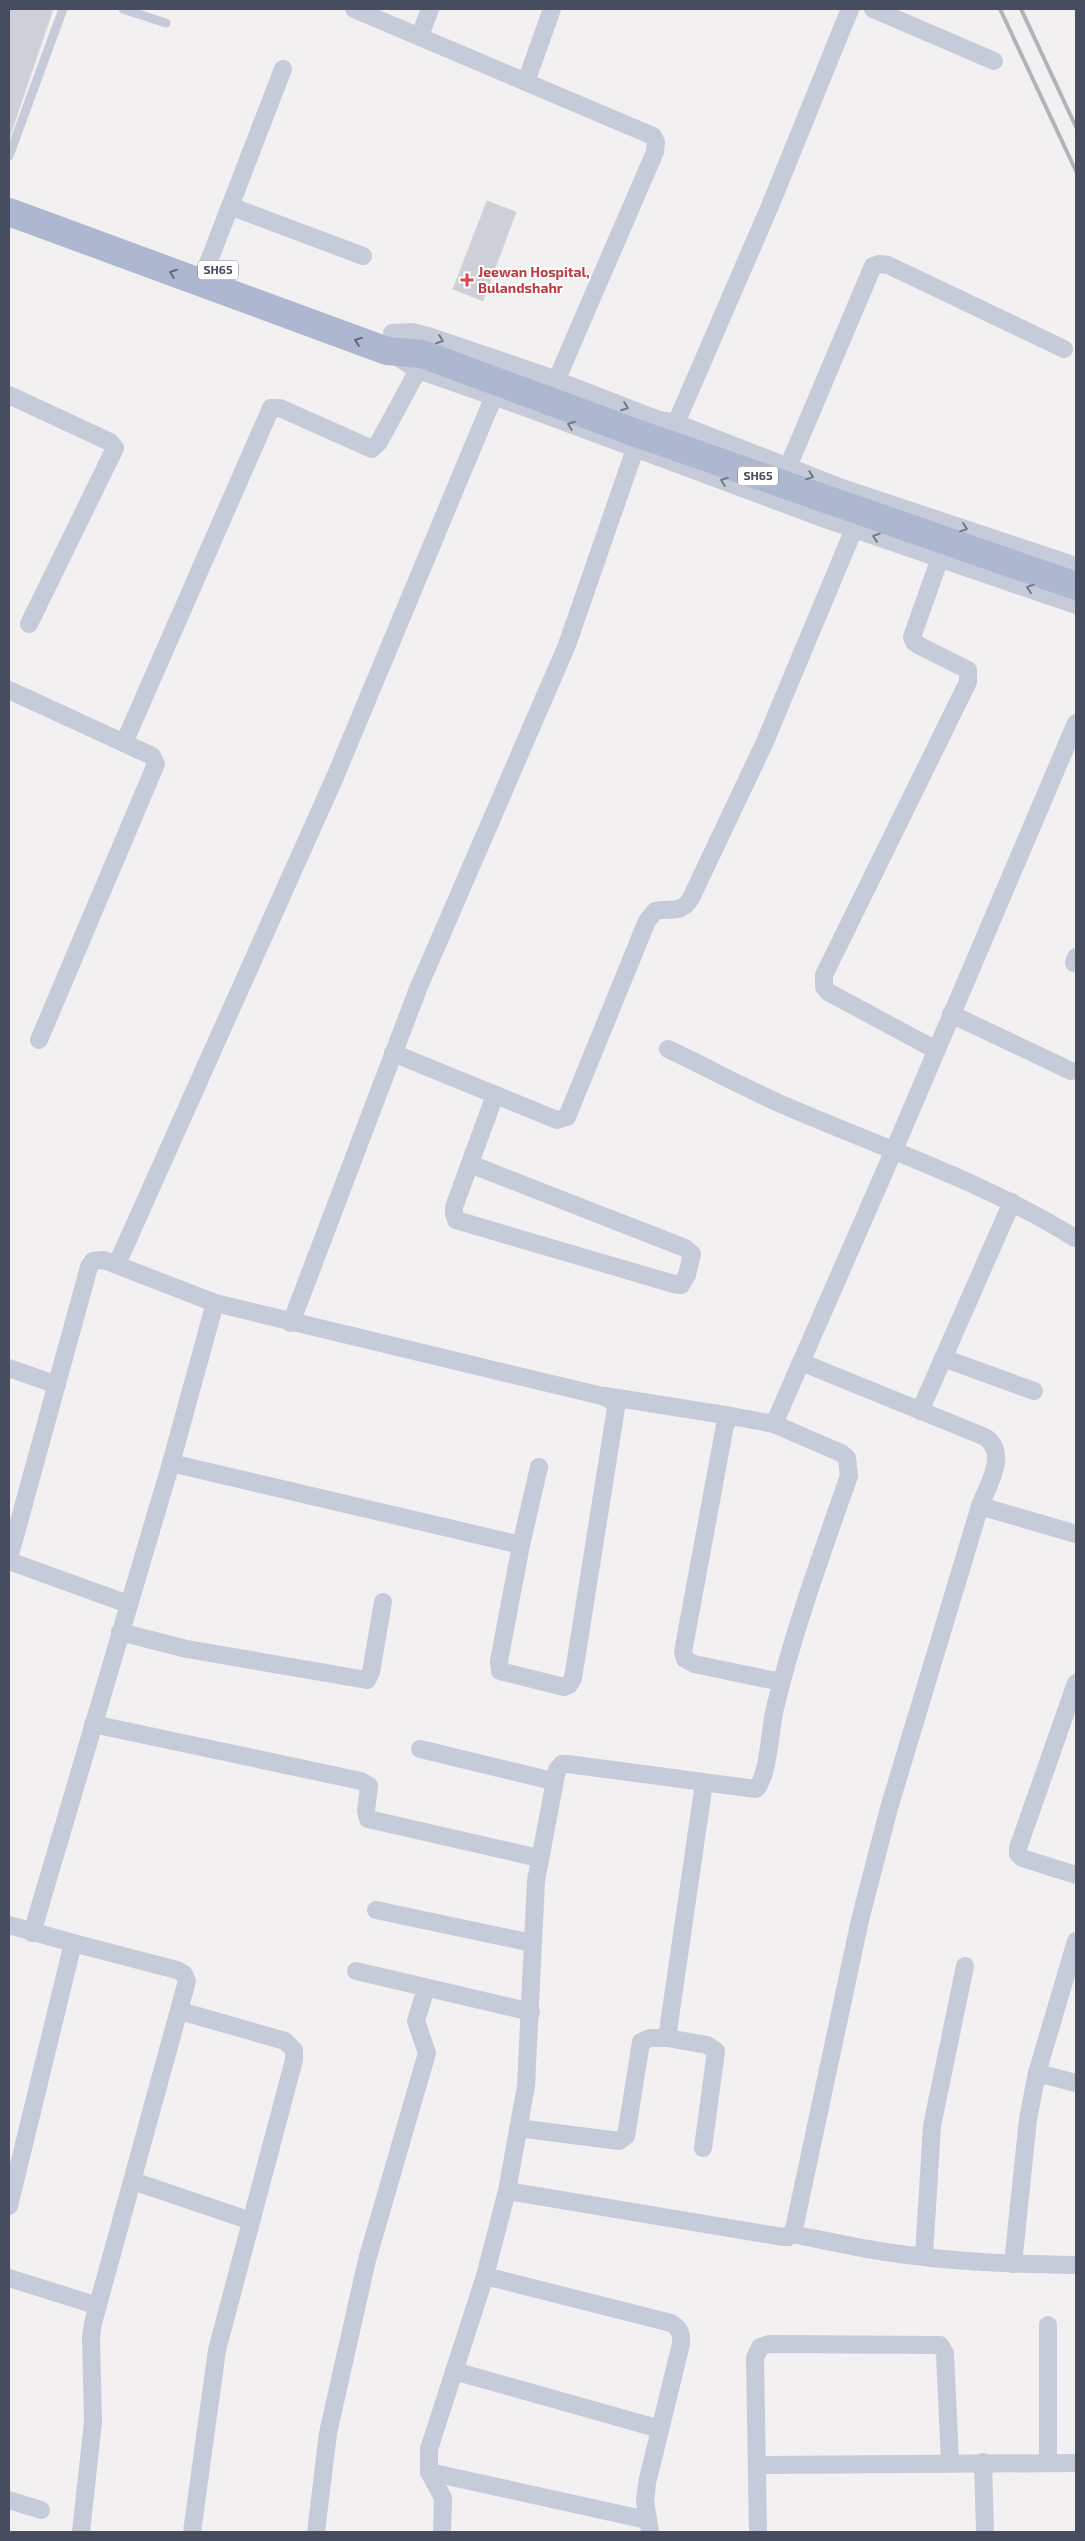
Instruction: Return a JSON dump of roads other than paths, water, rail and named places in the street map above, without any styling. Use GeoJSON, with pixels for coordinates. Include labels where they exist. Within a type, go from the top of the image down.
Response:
{"type":"FeatureCollection","features":[{"type":"Feature","properties":{"kind":"main road","name":"SH65"},"geometry":{"type":"LineString","coordinates":[[9,192],[207,266],[390,342],[420,362],[649,438],[1076,586]]}},
{"type":"Feature","properties":{"kind":"main road","name":"SH65"},"geometry":{"type":"LineString","coordinates":[[9,212],[390,342]]}},
{"type":"Feature","properties":{"kind":"street"},"geometry":{"type":"LineString","coordinates":[[354,9],[654,136],[656,142],[655,152],[556,381]]}},
{"type":"Feature","properties":{"kind":"street"},"geometry":{"type":"LineString","coordinates":[[420,36],[430,9]]}},
{"type":"Feature","properties":{"kind":"street"},"geometry":{"type":"LineString","coordinates":[[526,82],[552,9]]}},
{"type":"Feature","properties":{"kind":"street"},"geometry":{"type":"LineString","coordinates":[[676,423],[770,206],[850,9]]}},
{"type":"Feature","properties":{"kind":"street"},"geometry":{"type":"LineString","coordinates":[[873,9],[994,61]]}},
{"type":"Feature","properties":{"kind":"street"},"geometry":{"type":"LineString","coordinates":[[207,266],[283,69]]}},
{"type":"Feature","properties":{"kind":"street"},"geometry":{"type":"LineString","coordinates":[[230,206],[363,256]]}},
{"type":"Feature","properties":{"kind":"street"},"geometry":{"type":"LineString","coordinates":[[788,467],[873,266],[880,264],[888,265],[1064,349]]}},
{"type":"Feature","properties":{"kind":"street"},"geometry":{"type":"LineString","coordinates":[[390,342],[412,332],[428,336],[556,381],[656,420],[676,423],[840,487],[1076,566]]}},
{"type":"Feature","properties":{"kind":"street"},"geometry":{"type":"LineString","coordinates":[[124,743],[271,408],[280,408],[372,449],[376,447],[420,362],[494,396],[635,449],[854,529],[1076,605]]}},
{"type":"Feature","properties":{"kind":"street"},"geometry":{"type":"LineString","coordinates":[[117,1264],[335,777],[494,396]]}},
{"type":"Feature","properties":{"kind":"street"},"geometry":{"type":"LineString","coordinates":[[10,397],[110,442],[115,448],[29,624]]}},
{"type":"Feature","properties":{"kind":"street"},"geometry":{"type":"LineString","coordinates":[[291,1323],[437,941],[555,676],[635,449]]}},
{"type":"Feature","properties":{"kind":"street"},"geometry":{"type":"LineString","coordinates":[[393,1053],[557,1120],[567,1117],[647,921],[655,911],[677,911],[683,908],[691,898],[764,744],[854,529]]}},
{"type":"Feature","properties":{"kind":"street"},"geometry":{"type":"LineString","coordinates":[[936,1050],[828,992],[822,982],[968,682],[968,670],[920,646],[914,642],[912,637],[940,558]]}},
{"type":"Feature","properties":{"kind":"street"},"geometry":{"type":"LineString","coordinates":[[9,690],[152,756],[155,760],[155,769],[39,1040]]}},
{"type":"Feature","properties":{"kind":"street"},"geometry":{"type":"LineString","coordinates":[[774,1424],[894,1150],[1076,723]]}},
{"type":"Feature","properties":{"kind":"street"},"geometry":{"type":"LineString","coordinates":[[951,1014],[1072,1070]]}},
{"type":"Feature","properties":{"kind":"street"},"geometry":{"type":"LineString","coordinates":[[668,1049],[780,1103],[894,1150],[1012,1202],[1075,1238]]}},
{"type":"Feature","properties":{"kind":"street"},"geometry":{"type":"LineString","coordinates":[[470,1164],[685,1248],[692,1254],[685,1281],[681,1284],[674,1284],[456,1220],[454,1207],[495,1095]]}},
{"type":"Feature","properties":{"kind":"street"},"geometry":{"type":"LineString","coordinates":[[920,1411],[1012,1202]]}},
{"type":"Feature","properties":{"kind":"street"},"geometry":{"type":"LineString","coordinates":[[128,1604],[9,1559],[89,1267],[98,1259],[117,1264],[215,1303],[291,1323],[602,1396],[774,1424],[842,1453],[847,1458],[850,1466],[849,1476],[788,1654],[760,1784],[750,1790],[568,1764],[562,1764],[556,1770],[539,1858],[532,1943],[531,2012],[526,2086],[507,2191],[484,2276],[429,2449],[429,2472],[443,2498],[442,2532]]}},
{"type":"Feature","properties":{"kind":"street"},"geometry":{"type":"LineString","coordinates":[[32,1933],[215,1303]]}},
{"type":"Feature","properties":{"kind":"street"},"geometry":{"type":"LineString","coordinates":[[943,1358],[1034,1391]]}},
{"type":"Feature","properties":{"kind":"street"},"geometry":{"type":"LineString","coordinates":[[792,2234],[867,1892],[889,1808],[980,1506],[996,1464],[997,1452],[992,1442],[801,1362]]}},
{"type":"Feature","properties":{"kind":"street"},"geometry":{"type":"LineString","coordinates":[[9,1368],[57,1385]]}},
{"type":"Feature","properties":{"kind":"street"},"geometry":{"type":"LineString","coordinates":[[539,1467],[521,1545],[499,1661],[500,1671],[564,1687],[573,1678],[616,1408],[615,1402],[602,1396]]}},
{"type":"Feature","properties":{"kind":"street"},"geometry":{"type":"LineString","coordinates":[[731,1416],[725,1425],[683,1652],[686,1659],[694,1664],[781,1682]]}},
{"type":"Feature","properties":{"kind":"street"},"geometry":{"type":"LineString","coordinates":[[170,1463],[521,1545]]}},
{"type":"Feature","properties":{"kind":"street"},"geometry":{"type":"LineString","coordinates":[[980,1506],[1076,1534]]}},
{"type":"Feature","properties":{"kind":"street"},"geometry":{"type":"LineString","coordinates":[[120,1632],[187,1649],[367,1680],[371,1672],[383,1602]]}},
{"type":"Feature","properties":{"kind":"street"},"geometry":{"type":"LineString","coordinates":[[1076,1683],[1018,1848],[1018,1854],[1022,1858],[1076,1875]]}},
{"type":"Feature","properties":{"kind":"street"},"geometry":{"type":"LineString","coordinates":[[93,1724],[361,1781],[369,1786],[366,1812],[368,1819],[539,1858]]}},
{"type":"Feature","properties":{"kind":"street"},"geometry":{"type":"LineString","coordinates":[[420,1749],[553,1780]]}},
{"type":"Feature","properties":{"kind":"street"},"geometry":{"type":"LineString","coordinates":[[667,2038],[704,1783]]}},
{"type":"Feature","properties":{"kind":"street"},"geometry":{"type":"LineString","coordinates":[[376,1910],[532,1943]]}},
{"type":"Feature","properties":{"kind":"street"},"geometry":{"type":"LineString","coordinates":[[9,1925],[32,1933],[177,1970],[184,1974],[187,1981],[91,2337],[93,2422],[81,2532]]}},
{"type":"Feature","properties":{"kind":"street"},"geometry":{"type":"LineString","coordinates":[[1013,2264],[1028,2119],[1037,2073],[1076,1941]]}},
{"type":"Feature","properties":{"kind":"street"},"geometry":{"type":"LineString","coordinates":[[9,2206],[73,1943]]}},
{"type":"Feature","properties":{"kind":"street"},"geometry":{"type":"LineString","coordinates":[[924,2256],[932,2126],[965,1966]]}},
{"type":"Feature","properties":{"kind":"street"},"geometry":{"type":"LineString","coordinates":[[356,1971],[531,2012]]}},
{"type":"Feature","properties":{"kind":"street"},"geometry":{"type":"LineString","coordinates":[[316,2532],[328,2433],[367,2260],[427,2053],[416,2021],[426,1988]]}},
{"type":"Feature","properties":{"kind":"street"},"geometry":{"type":"LineString","coordinates":[[180,2012],[285,2041],[294,2050],[294,2060],[217,2350],[192,2532]]}},
{"type":"Feature","properties":{"kind":"street"},"geometry":{"type":"LineString","coordinates":[[518,2128],[624,2139],[641,2042],[650,2038],[667,2038],[707,2045],[716,2051],[703,2148]]}},
{"type":"Feature","properties":{"kind":"street"},"geometry":{"type":"LineString","coordinates":[[1037,2073],[1076,2083]]}},
{"type":"Feature","properties":{"kind":"street"},"geometry":{"type":"LineString","coordinates":[[132,2181],[251,2221]]}},
{"type":"Feature","properties":{"kind":"street"},"geometry":{"type":"LineString","coordinates":[[507,2191],[783,2237],[792,2234],[886,2252],[1013,2264],[1076,2264]]}},
{"type":"Feature","properties":{"kind":"street"},"geometry":{"type":"LineString","coordinates":[[429,2472],[648,2526],[645,2501],[647,2484],[682,2344],[682,2335],[678,2327],[671,2323],[484,2276]]}},
{"type":"Feature","properties":{"kind":"street"},"geometry":{"type":"LineString","coordinates":[[9,2278],[98,2306]]}},
{"type":"Feature","properties":{"kind":"street"},"geometry":{"type":"LineString","coordinates":[[1048,2325],[1048,2463]]}},
{"type":"Feature","properties":{"kind":"street"},"geometry":{"type":"LineString","coordinates":[[758,2532],[754,2358],[760,2347],[769,2344],[934,2345],[944,2348],[950,2463]]}},
{"type":"Feature","properties":{"kind":"street"},"geometry":{"type":"LineString","coordinates":[[454,2371],[660,2429]]}},
{"type":"Feature","properties":{"kind":"street"},"geometry":{"type":"LineString","coordinates":[[983,2462],[985,2532]]}},
{"type":"Feature","properties":{"kind":"street"},"geometry":{"type":"LineString","coordinates":[[756,2465],[983,2462],[1076,2463]]}},
{"type":"Feature","properties":{"kind":"street"},"geometry":{"type":"LineString","coordinates":[[9,2500],[41,2510]]}},
{"type":"Feature","properties":{"kind":"lane"},"geometry":{"type":"LineString","coordinates":[[9,156],[64,9]]}},
{"type":"Feature","properties":{"kind":"lane"},"geometry":{"type":"LineString","coordinates":[[123,9],[166,23]]}},
{"type":"Feature","properties":{"kind":"railway"},"geometry":{"type":"LineString","coordinates":[[1000,9],[1076,171]]}},
{"type":"Feature","properties":{"kind":"railway"},"geometry":{"type":"LineString","coordinates":[[1021,9],[1076,127]]}},
{"type":"Feature","properties":{"kind":"place","name":"Jeewan Hospital, Bulandshahr"},"geometry":{"type":"Point","coordinates":[467,280]}}]}
